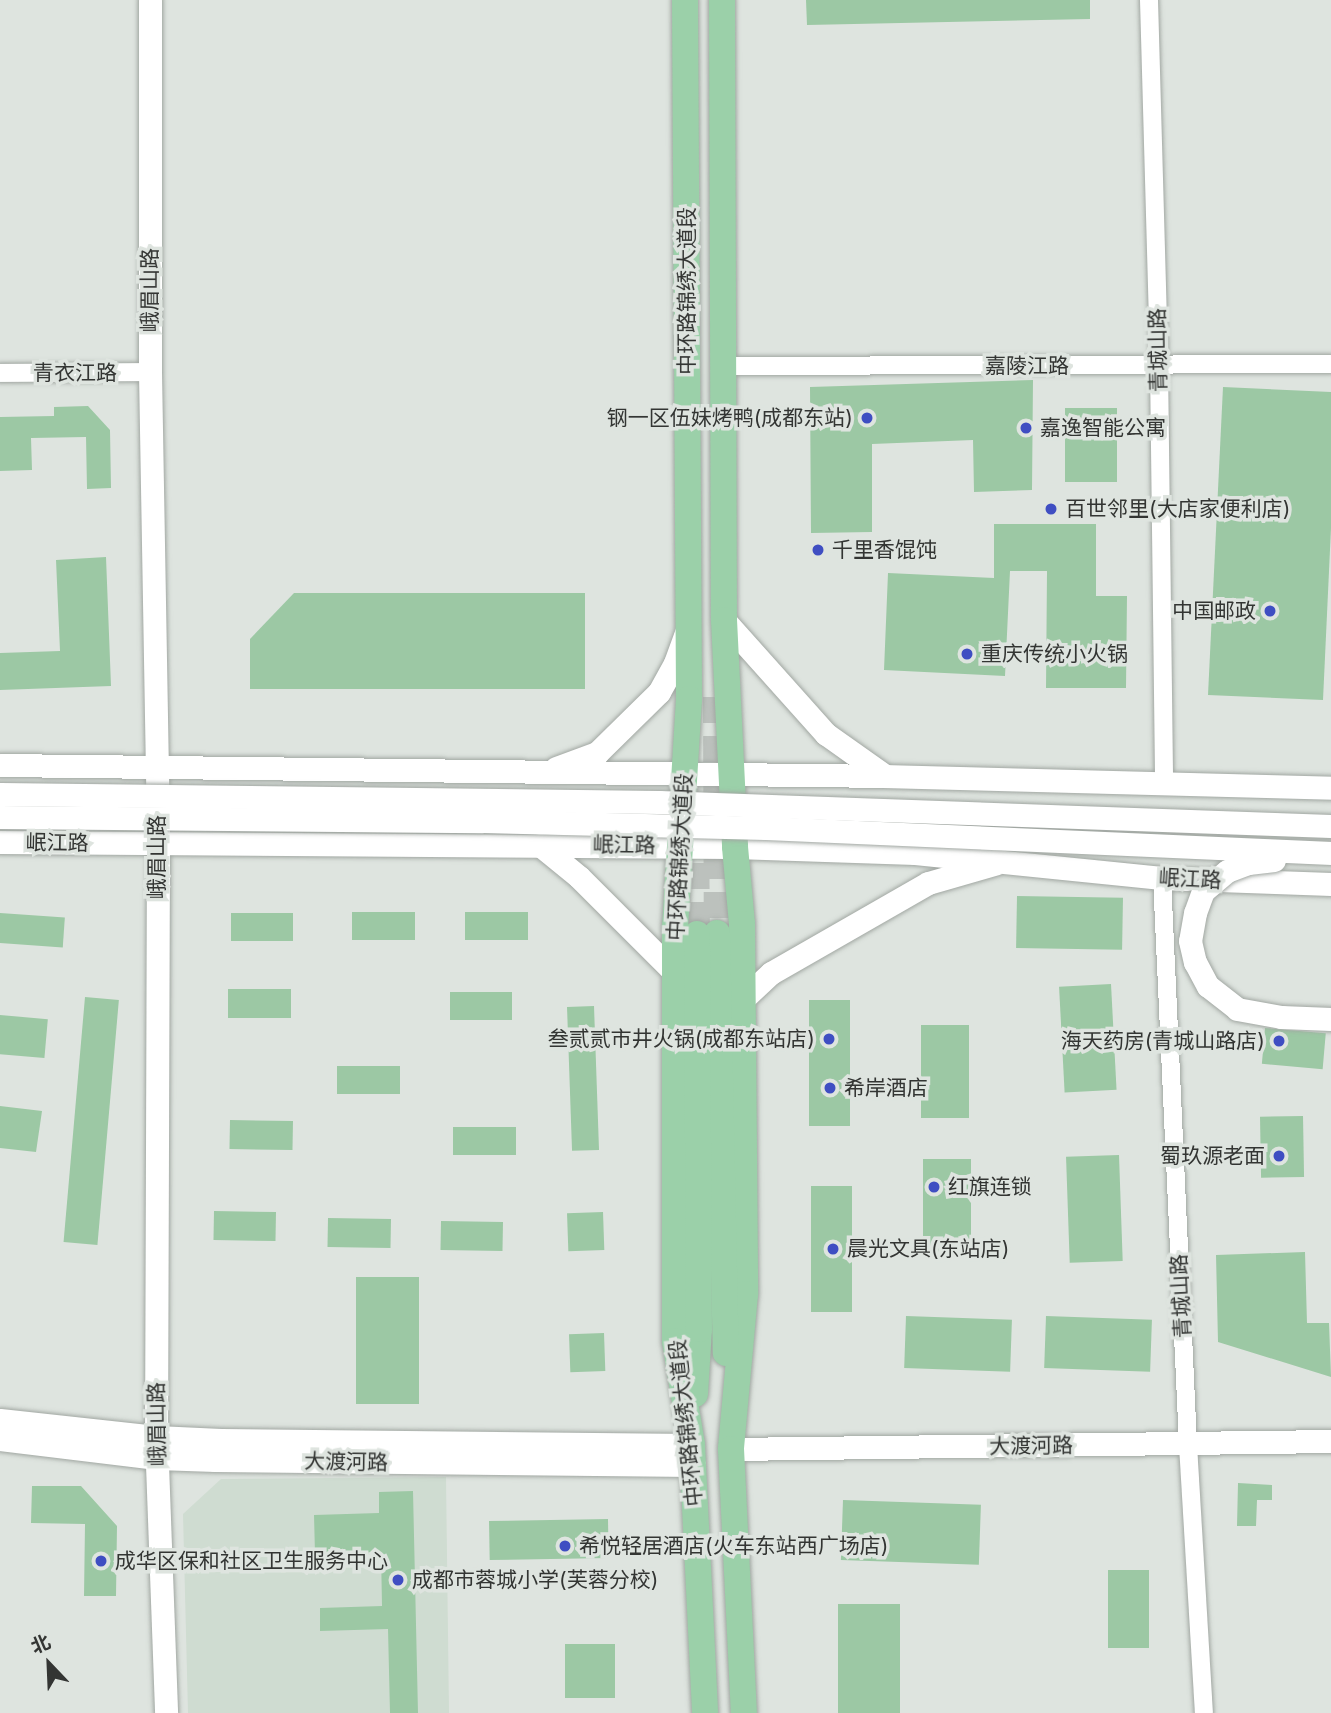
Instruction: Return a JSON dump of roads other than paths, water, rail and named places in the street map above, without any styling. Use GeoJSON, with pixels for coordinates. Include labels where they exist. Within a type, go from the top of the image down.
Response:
{"type":"FeatureCollection","features":[{"type":"Feature","properties":{"kind":"main road","name":"峨眉山路"},"geometry":{"type":"LineString","coordinates":[[150,0],[150,372],[158,845],[157,1447],[166,1713]]}},
{"type":"Feature","properties":{"kind":"main road","name":"中环路锦绣大道段"},"geometry":{"type":"LineString","coordinates":[[685,0],[689,699],[675,973],[675,1341],[693,1455],[705,1713]]}},
{"type":"Feature","properties":{"kind":"main road","name":"中环路锦绣大道段"},"geometry":{"type":"LineString","coordinates":[[722,0],[724,621],[735,847],[742,924],[745,1294],[731,1449],[744,1713]]}},
{"type":"Feature","properties":{"kind":"main road"},"geometry":{"type":"LineString","coordinates":[[724,621],[826,734],[885,776]]}},
{"type":"Feature","properties":{"kind":"main road"},"geometry":{"type":"LineString","coordinates":[[533,774],[597,753],[659,692],[675,663],[689,626]]}},
{"type":"Feature","properties":{"kind":"main road"},"geometry":{"type":"LineString","coordinates":[[0,765],[533,774],[885,776],[1331,789]]}},
{"type":"Feature","properties":{"kind":"main road","name":"岷江路"},"geometry":{"type":"LineString","coordinates":[[0,794],[659,802],[1331,826]]}},
{"type":"Feature","properties":{"kind":"main road","name":"岷江路"},"geometry":{"type":"LineString","coordinates":[[0,817],[482,821],[766,828],[1331,853]]}},
{"type":"Feature","properties":{"kind":"main road","name":"岷江路"},"geometry":{"type":"LineString","coordinates":[[0,842],[735,847],[915,853],[1162,878],[1331,884]]}},
{"type":"Feature","properties":{"kind":"main road"},"geometry":{"type":"LineString","coordinates":[[540,845],[579,877],[675,973]]}},
{"type":"Feature","properties":{"kind":"main road"},"geometry":{"type":"LineString","coordinates":[[1331,853],[1248,863],[1227,871],[1203,891],[1195,913],[1190,941],[1195,962],[1208,986],[1237,1009],[1281,1017],[1331,1019]]}},
{"type":"Feature","properties":{"kind":"main road"},"geometry":{"type":"LineString","coordinates":[[743,999],[771,973],[928,883],[1007,861]]}},
{"type":"Feature","properties":{"kind":"main road"},"geometry":{"type":"LineString","coordinates":[[693,1455],[699,1329],[707,934],[731,1449]]}},
{"type":"Feature","properties":{"kind":"main road","name":"大渡河路"},"geometry":{"type":"LineString","coordinates":[[0,1420],[157,1447]]}},
{"type":"Feature","properties":{"kind":"main road","name":"大渡河路"},"geometry":{"type":"LineString","coordinates":[[0,1439],[157,1447],[693,1455]]}},
{"type":"Feature","properties":{"kind":"main road","name":"大渡河路"},"geometry":{"type":"LineString","coordinates":[[731,1449],[1331,1441]]}},
{"type":"Feature","properties":{"kind":"street","name":"青城山路"},"geometry":{"type":"LineString","coordinates":[[1149,0],[1159,365],[1164,785]]}},
{"type":"Feature","properties":{"kind":"street","name":"嘉陵江路"},"geometry":{"type":"LineString","coordinates":[[723,366],[1331,364]]}},
{"type":"Feature","properties":{"kind":"street","name":"青衣江路"},"geometry":{"type":"LineString","coordinates":[[0,373],[150,372]]}},
{"type":"Feature","properties":{"kind":"street","name":"青城山路"},"geometry":{"type":"LineString","coordinates":[[1162,878],[1188,1445],[1204,1713]]}},
{"type":"Feature","properties":{"kind":"tunnel"},"geometry":{"type":"LineString","coordinates":[[716,697],[717,933]]}},
{"type":"Feature","properties":{"kind":"tunnel"},"geometry":{"type":"LineString","coordinates":[[696,824],[697,934]]}},
{"type":"Feature","properties":{"kind":"place","name":"钢一区伍妹烤鸭(成都东站)"},"geometry":{"type":"Point","coordinates":[867,418]}},
{"type":"Feature","properties":{"kind":"place","name":"嘉逸智能公寓"},"geometry":{"type":"Point","coordinates":[1026,428]}},
{"type":"Feature","properties":{"kind":"place","name":"百世邻里(大店家便利店)"},"geometry":{"type":"Point","coordinates":[1051,509]}},
{"type":"Feature","properties":{"kind":"place","name":"千里香馄饨"},"geometry":{"type":"Point","coordinates":[818,550]}},
{"type":"Feature","properties":{"kind":"place","name":"中国邮政"},"geometry":{"type":"Point","coordinates":[1270,611]}},
{"type":"Feature","properties":{"kind":"place","name":"重庆传统小火锅"},"geometry":{"type":"Point","coordinates":[967,654]}},
{"type":"Feature","properties":{"kind":"place","name":"叁贰贰市井火锅(成都东站店)"},"geometry":{"type":"Point","coordinates":[829,1039]}},
{"type":"Feature","properties":{"kind":"place","name":"海天药房(青城山路店)"},"geometry":{"type":"Point","coordinates":[1279,1041]}},
{"type":"Feature","properties":{"kind":"place","name":"希岸酒店"},"geometry":{"type":"Point","coordinates":[830,1088]}},
{"type":"Feature","properties":{"kind":"place","name":"蜀玖源老面"},"geometry":{"type":"Point","coordinates":[1279,1156]}},
{"type":"Feature","properties":{"kind":"place","name":"红旗连锁"},"geometry":{"type":"Point","coordinates":[934,1187]}},
{"type":"Feature","properties":{"kind":"place","name":"晨光文具(东站店)"},"geometry":{"type":"Point","coordinates":[833,1249]}},
{"type":"Feature","properties":{"kind":"place","name":"希悦轻居酒店(火车东站西广场店)"},"geometry":{"type":"Point","coordinates":[565,1546]}},
{"type":"Feature","properties":{"kind":"place","name":"成华区保和社区卫生服务中心"},"geometry":{"type":"Point","coordinates":[101,1561]}},
{"type":"Feature","properties":{"kind":"place","name":"成都市蓉城小学(芙蓉分校)"},"geometry":{"type":"Point","coordinates":[398,1580]}}]}
